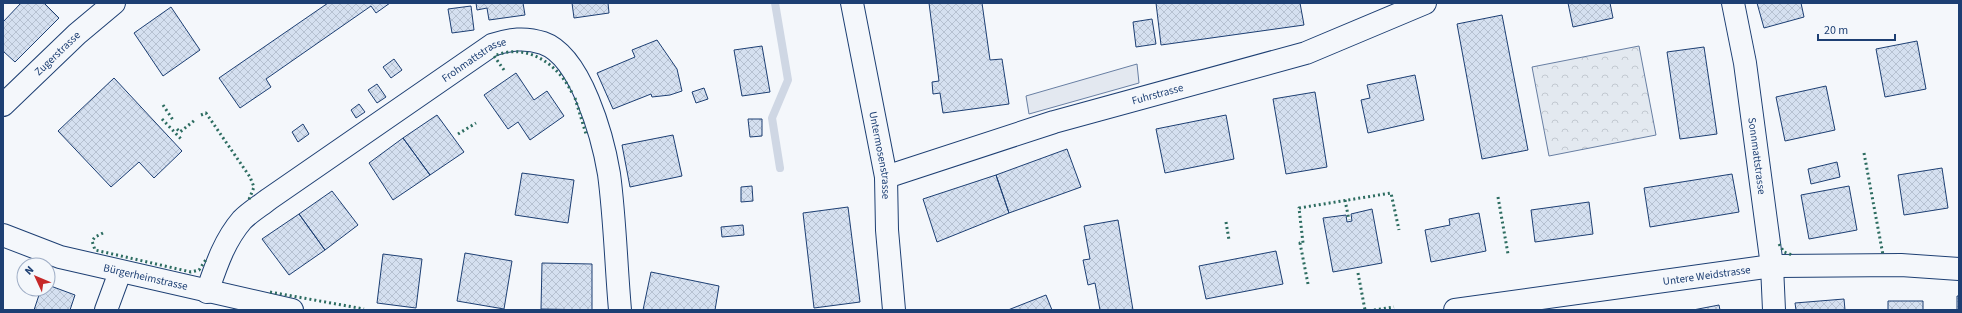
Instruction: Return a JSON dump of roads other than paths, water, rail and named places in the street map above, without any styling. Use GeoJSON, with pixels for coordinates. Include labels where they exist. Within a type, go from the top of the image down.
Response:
{"type":"FeatureCollection","features":[{"type":"Feature","properties":{"kind":"street","name":"Zugerstrasse"},"geometry":{"type":"LineString","coordinates":[[3,105],[77,34],[114,3]]}},
{"type":"Feature","properties":{"kind":"street","name":"Untermosenstrasse"},"geometry":{"type":"LineString","coordinates":[[852,3],[886,177],[887,230],[894,310]]}},
{"type":"Feature","properties":{"kind":"street","name":"Fuhrstrasse"},"geometry":{"type":"LineString","coordinates":[[886,177],[1054,122],[1306,53],[1425,3]]}},
{"type":"Feature","properties":{"kind":"street","name":"Sonnmattstrasse"},"geometry":{"type":"LineString","coordinates":[[1733,3],[1745,63],[1772,266],[1774,310]]}},
{"type":"Feature","properties":{"kind":"street","name":"Frohmattstrasse"},"geometry":{"type":"LineString","coordinates":[[207,292],[218,258],[229,237],[243,219],[492,45],[510,39],[527,39],[544,43],[557,52],[571,67],[597,122],[609,174],[620,310]]}},
{"type":"Feature","properties":{"kind":"street","name":"Bürgerheimstrasse"},"geometry":{"type":"LineString","coordinates":[[3,235],[12,240],[60,257],[264,307],[292,310]]}},
{"type":"Feature","properties":{"kind":"street","name":"Untere Weidstrasse"},"geometry":{"type":"LineString","coordinates":[[1455,310],[1772,266],[1901,265],[1959,269]]}},
{"type":"Feature","properties":{"kind":"street"},"geometry":{"type":"LineString","coordinates":[[106,310],[120,272]]}},
{"type":"Feature","properties":{"kind":"waterway"},"geometry":{"type":"LineString","coordinates":[[775,3],[788,80],[772,118],[780,168]]}}]}
